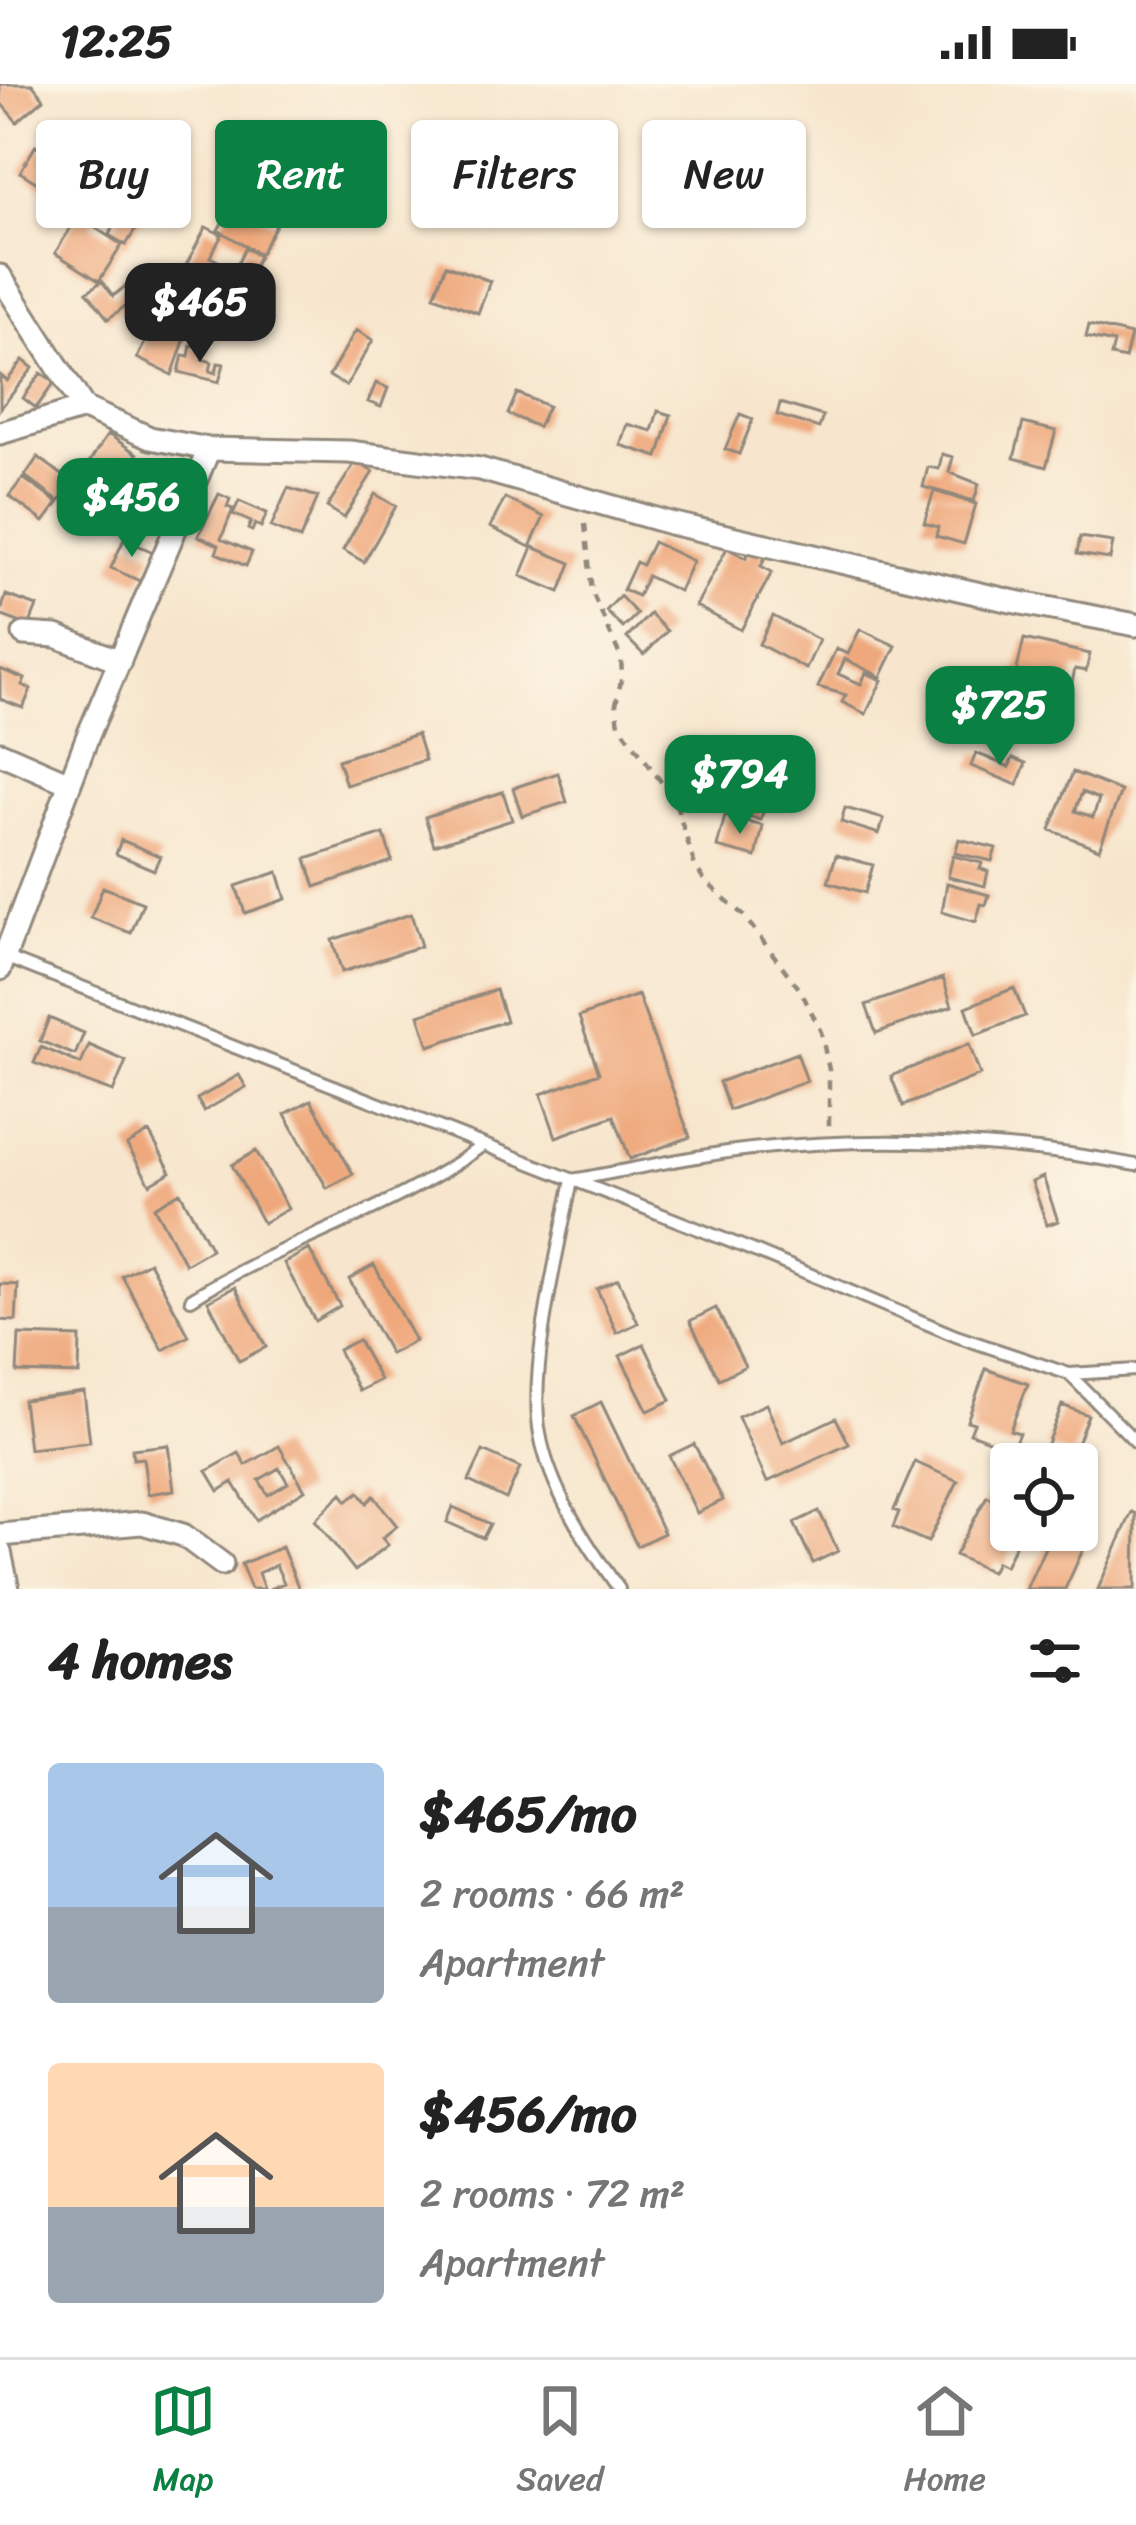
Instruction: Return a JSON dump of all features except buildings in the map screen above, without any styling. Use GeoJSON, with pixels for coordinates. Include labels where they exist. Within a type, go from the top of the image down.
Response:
{"type":"FeatureCollection","features":[{"type":"Feature","properties":{"kind":"street"},"geometry":{"type":"LineString","coordinates":[[0,276],[84,408],[151,438],[209,449],[349,452],[480,469],[586,501],[1011,601],[1136,625]]}},
{"type":"Feature","properties":{"kind":"street"},"geometry":{"type":"LineString","coordinates":[[0,433],[84,408]]}},
{"type":"Feature","properties":{"kind":"street"},"geometry":{"type":"LineString","coordinates":[[2,960],[69,783],[209,449]]}},
{"type":"Feature","properties":{"kind":"street"},"geometry":{"type":"LineString","coordinates":[[24,634],[56,636],[120,661]]}},
{"type":"Feature","properties":{"kind":"street"},"geometry":{"type":"LineString","coordinates":[[0,753],[69,783]]}},
{"type":"Feature","properties":{"kind":"street"},"geometry":{"type":"LineString","coordinates":[[0,1534],[142,1522],[183,1535],[222,1564]]}},
{"type":"Feature","properties":{"kind":"street"},"geometry":{"type":"LineString","coordinates":[[0,1552],[8,1589]]}},
{"type":"Feature","properties":{"kind":"lane"},"geometry":{"type":"LineString","coordinates":[[2,960],[572,1180],[956,1336],[1069,1374],[1136,1370]]}},
{"type":"Feature","properties":{"kind":"lane"},"geometry":{"type":"LineString","coordinates":[[191,1299],[449,1170],[482,1145]]}},
{"type":"Feature","properties":{"kind":"lane"},"geometry":{"type":"LineString","coordinates":[[572,1180],[734,1151],[829,1145],[1018,1147],[1136,1165]]}},
{"type":"Feature","properties":{"kind":"lane"},"geometry":{"type":"LineString","coordinates":[[572,1180],[539,1379],[540,1432],[558,1488],[620,1589]]}},
{"type":"Feature","properties":{"kind":"lane"},"geometry":{"type":"LineString","coordinates":[[1069,1374],[1136,1442]]}},
{"type":"Feature","properties":{"kind":"path"},"geometry":{"type":"LineString","coordinates":[[586,501],[584,533],[592,592],[621,658],[616,704],[620,724],[675,801],[694,866],[743,915],[801,991],[821,1032],[830,1070],[829,1145]]}}]}
